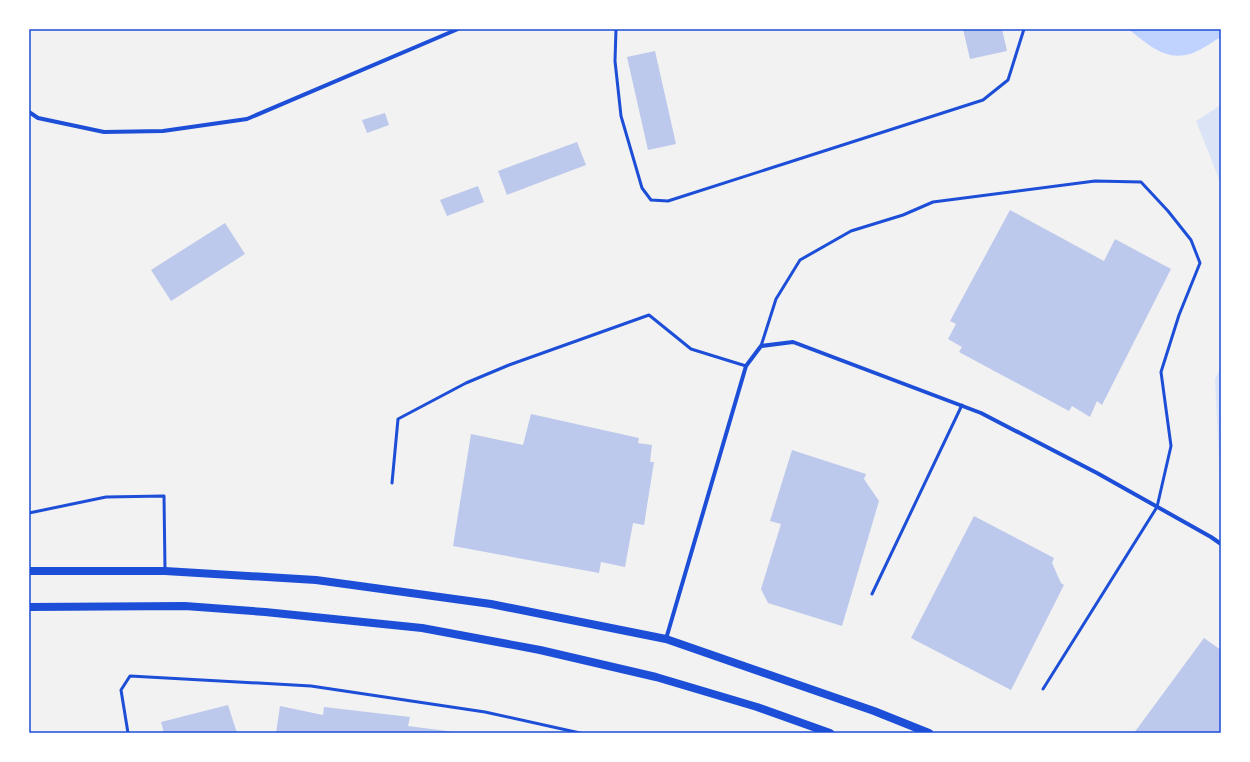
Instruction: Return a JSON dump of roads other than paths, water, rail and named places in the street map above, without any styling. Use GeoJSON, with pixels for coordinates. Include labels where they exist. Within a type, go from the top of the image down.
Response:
{"type":"FeatureCollection","features":[{"type":"Feature","properties":{"kind":"main road"},"geometry":{"type":"LineString","coordinates":[[29,571],[166,571],[316,580],[491,604],[666,639],[874,711],[929,733]]}},
{"type":"Feature","properties":{"kind":"main road"},"geometry":{"type":"LineString","coordinates":[[29,607],[185,606],[265,612],[422,628],[540,650],[656,678],[757,707],[830,733]]}},
{"type":"Feature","properties":{"kind":"street"},"geometry":{"type":"LineString","coordinates":[[29,112],[38,118],[104,132],[163,130],[247,118],[458,29]]}},
{"type":"Feature","properties":{"kind":"street"},"geometry":{"type":"LineString","coordinates":[[666,639],[746,366],[761,346],[793,342],[981,413],[1097,473],[1221,544]]}},
{"type":"Feature","properties":{"kind":"lane"},"geometry":{"type":"LineString","coordinates":[[616,29],[615,61],[621,116],[642,188],[651,200],[668,201],[982,100],[1008,80],[1024,29]]}},
{"type":"Feature","properties":{"kind":"lane"},"geometry":{"type":"LineString","coordinates":[[761,346],[776,299],[800,260],[851,231],[903,214],[933,202],[1095,181],[1141,182],[1168,211],[1191,240],[1200,263],[1179,315],[1161,372],[1171,446],[1158,507],[1043,689]]}},
{"type":"Feature","properties":{"kind":"lane"},"geometry":{"type":"LineString","coordinates":[[392,483],[398,419],[466,383],[509,365],[649,315],[691,349],[746,366]]}},
{"type":"Feature","properties":{"kind":"lane"},"geometry":{"type":"LineString","coordinates":[[872,594],[962,405]]}},
{"type":"Feature","properties":{"kind":"lane"},"geometry":{"type":"LineString","coordinates":[[29,514],[106,497],[164,496],[166,571]]}},
{"type":"Feature","properties":{"kind":"lane"},"geometry":{"type":"LineString","coordinates":[[128,733],[121,690],[130,676],[311,686],[485,712],[580,733]]}},
{"type":"Feature","properties":{"kind":"water"},"geometry":{"type":"Polygon","coordinates":[[[1128,29],[1221,29],[1221,37],[1193,53],[1174,56],[1166,54],[1150,46],[1128,29]]]}}]}
